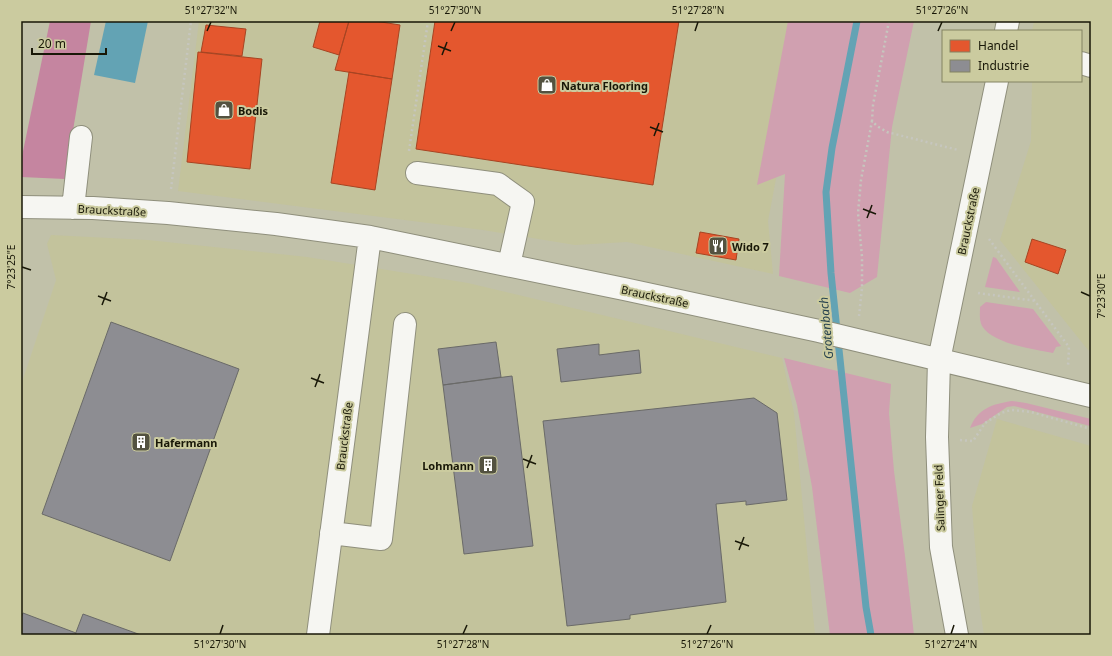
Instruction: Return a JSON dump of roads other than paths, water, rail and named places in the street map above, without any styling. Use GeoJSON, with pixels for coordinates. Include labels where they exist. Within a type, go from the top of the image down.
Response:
{"type":"FeatureCollection","features":[{"type":"Feature","properties":{"kind":"street","name":"Brauckstraße"},"geometry":{"type":"LineString","coordinates":[[939,360],[997,82]]}},
{"type":"Feature","properties":{"kind":"street"},"geometry":{"type":"LineString","coordinates":[[73,208],[81,137]]}},
{"type":"Feature","properties":{"kind":"street"},"geometry":{"type":"LineString","coordinates":[[417,173],[498,184],[523,202],[509,265]]}},
{"type":"Feature","properties":{"kind":"street","name":"Brauckstraße"},"geometry":{"type":"LineString","coordinates":[[21,207],[168,213],[276,224],[370,237],[819,331],[1091,396]]}},
{"type":"Feature","properties":{"kind":"street","name":"Brauckstraße"},"geometry":{"type":"LineString","coordinates":[[318,635],[370,237]]}},
{"type":"Feature","properties":{"kind":"street"},"geometry":{"type":"LineString","coordinates":[[331,533],[381,539],[405,324]]}},
{"type":"Feature","properties":{"kind":"street","name":"Salinger Feld"},"geometry":{"type":"LineString","coordinates":[[939,360],[937,436],[941,547],[957,635]]}},
{"type":"Feature","properties":{"kind":"water"},"geometry":{"type":"Polygon","coordinates":[[[106,21],[148,21],[135,83],[94,75],[106,21]]]}},
{"type":"Feature","properties":{"kind":"waterway","name":"Grotenbach"},"geometry":{"type":"LineString","coordinates":[[857,21],[832,148],[826,192],[831,273],[866,607],[871,635]]}},
{"type":"Feature","properties":{"kind":"place","name":"Natura Flooring"},"geometry":{"type":"Point","coordinates":[547,85]}},
{"type":"Feature","properties":{"kind":"place","name":"Bodis"},"geometry":{"type":"Point","coordinates":[224,110]}},
{"type":"Feature","properties":{"kind":"place","name":"Wido 7"},"geometry":{"type":"Point","coordinates":[718,246]}},
{"type":"Feature","properties":{"kind":"place","name":"Hafermann"},"geometry":{"type":"Point","coordinates":[141,442]}},
{"type":"Feature","properties":{"kind":"place","name":"Lohmann"},"geometry":{"type":"Point","coordinates":[488,465]}}]}
